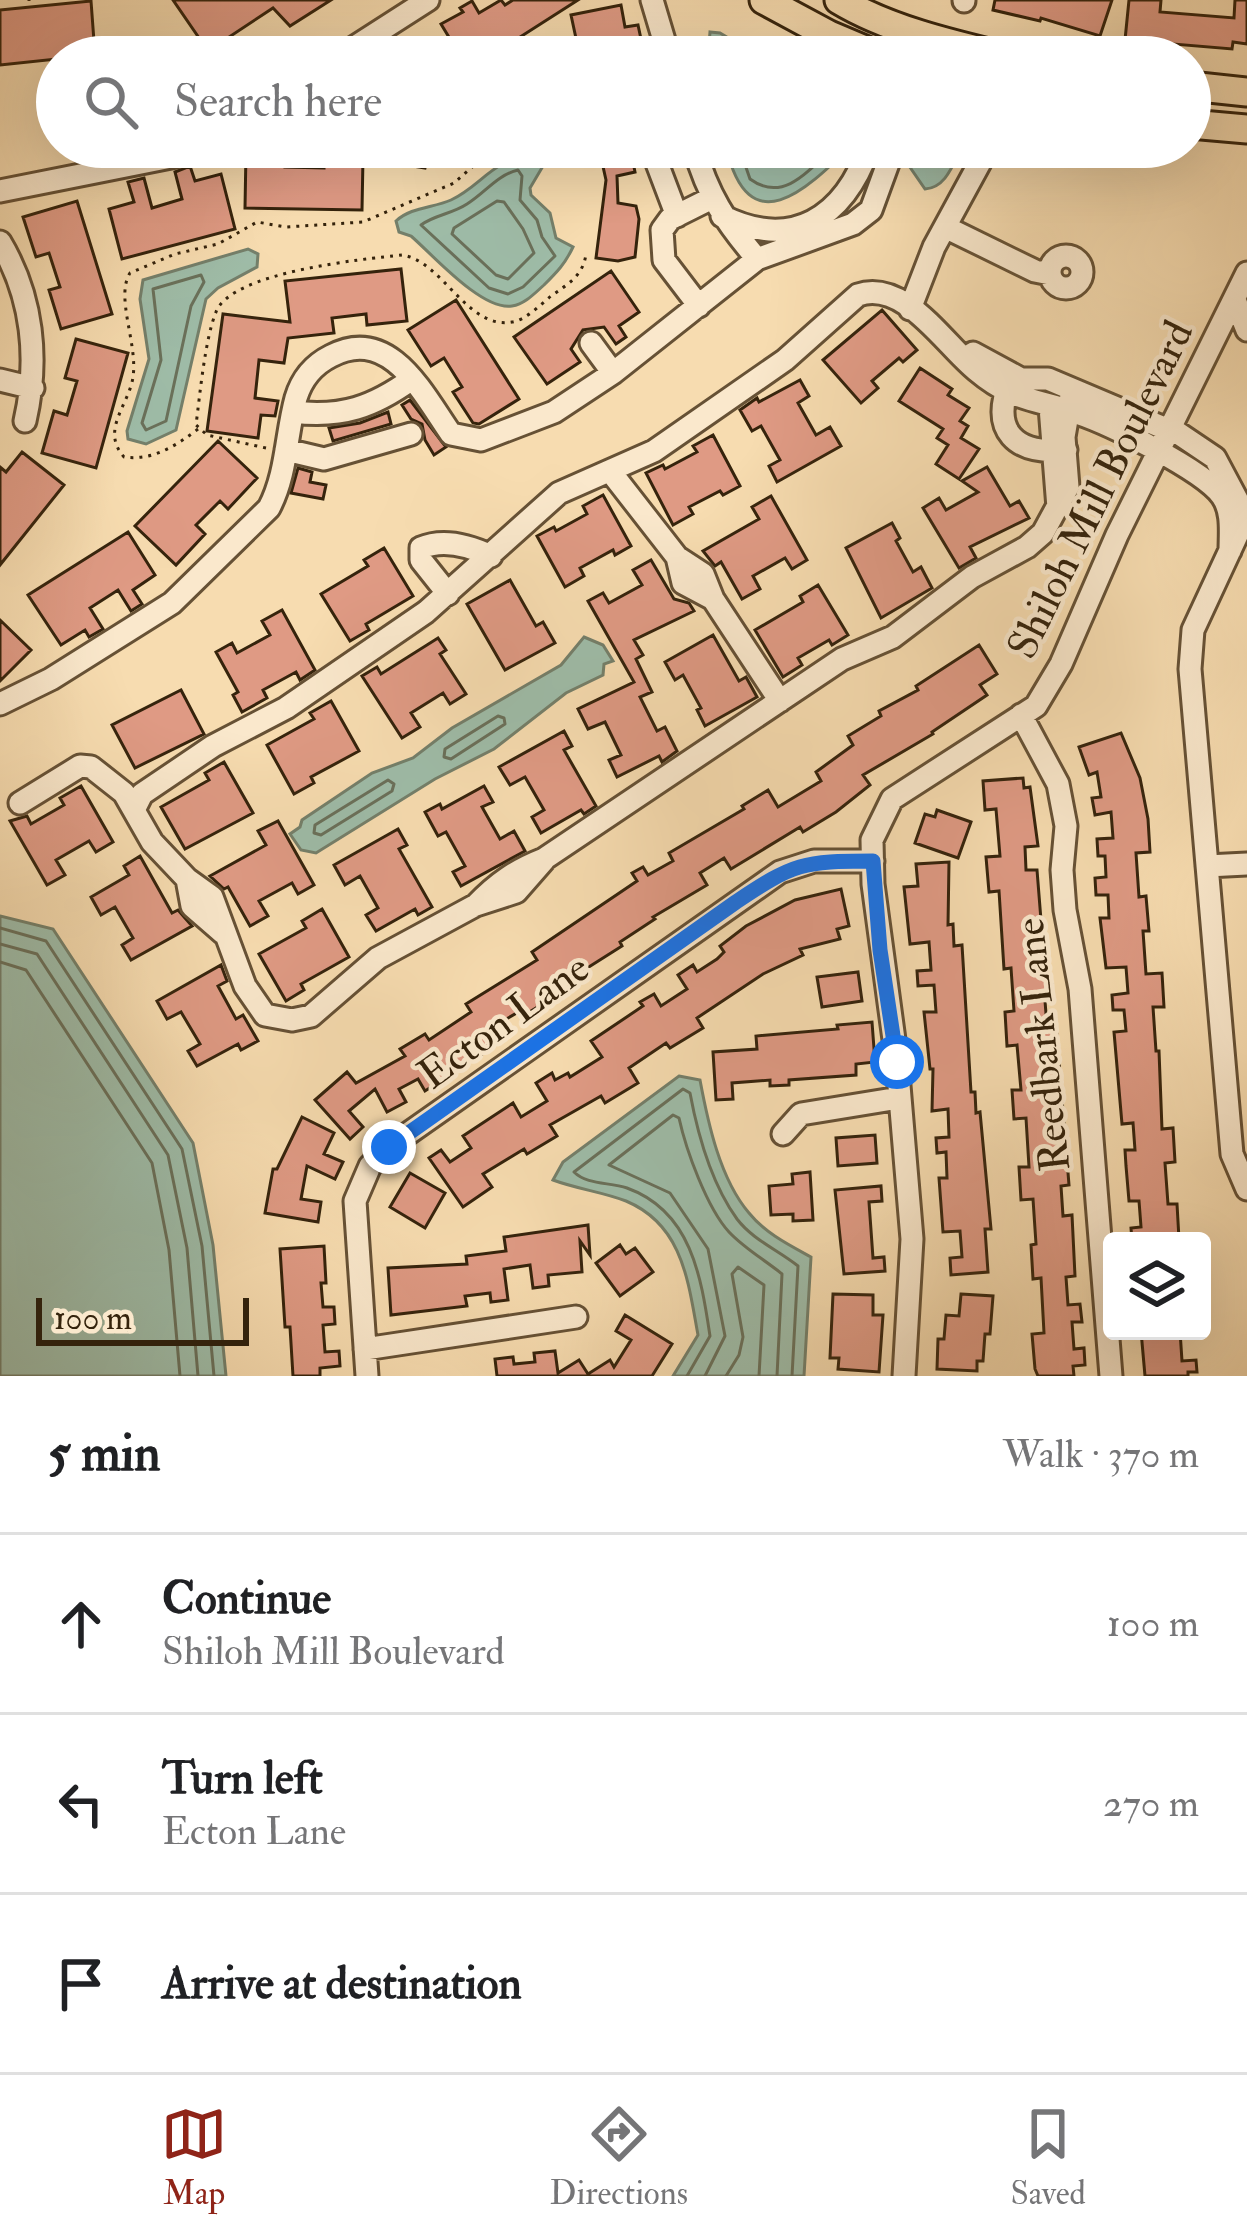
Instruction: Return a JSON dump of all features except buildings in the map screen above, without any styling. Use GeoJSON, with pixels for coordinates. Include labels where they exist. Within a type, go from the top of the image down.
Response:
{"type":"FeatureCollection","features":[{"type":"Feature","properties":{"kind":"main road"},"geometry":{"type":"LineString","coordinates":[[764,0],[831,36]]}},
{"type":"Feature","properties":{"kind":"main road"},"geometry":{"type":"LineString","coordinates":[[839,0],[914,36]]}},
{"type":"Feature","properties":{"kind":"main road"},"geometry":{"type":"LineString","coordinates":[[1211,88],[1247,92]]}},
{"type":"Feature","properties":{"kind":"main road"},"geometry":{"type":"LineString","coordinates":[[1211,126],[1247,129]]}},
{"type":"Feature","properties":{"kind":"street"},"geometry":{"type":"LineString","coordinates":[[380,36],[428,0]]}},
{"type":"Feature","properties":{"kind":"street"},"geometry":{"type":"LineString","coordinates":[[652,0],[663,36]]}},
{"type":"Feature","properties":{"kind":"street"},"geometry":{"type":"LineString","coordinates":[[0,191],[116,168]]}},
{"type":"Feature","properties":{"kind":"street"},"geometry":{"type":"LineString","coordinates":[[659,168],[677,216]]}},
{"type":"Feature","properties":{"kind":"street"},"geometry":{"type":"LineString","coordinates":[[702,168],[717,207],[757,260]]}},
{"type":"Feature","properties":{"kind":"street"},"geometry":{"type":"LineString","coordinates":[[699,306],[664,260],[662,230],[677,216],[717,207],[750,230],[786,232],[824,215],[866,168]]}},
{"type":"Feature","properties":{"kind":"street"},"geometry":{"type":"LineString","coordinates":[[0,704],[67,670],[172,603],[269,508],[278,491],[297,393],[309,371],[339,351],[375,349],[390,356],[451,434],[482,440],[554,412],[613,374],[757,260],[853,224],[871,210],[872,168]]}},
{"type":"Feature","properties":{"kind":"street"},"geometry":{"type":"LineString","coordinates":[[910,309],[977,168]]}},
{"type":"Feature","properties":{"kind":"street"},"geometry":{"type":"LineString","coordinates":[[945,227],[1050,274]]}},
{"type":"Feature","properties":{"kind":"street"},"geometry":{"type":"LineString","coordinates":[[0,242],[24,295],[33,348],[33,388],[25,421]]}},
{"type":"Feature","properties":{"kind":"street","name":"Shiloh Mill Boulevard"},"geometry":{"type":"LineString","coordinates":[[904,1376],[912,1239],[872,840],[892,799],[1036,706],[1061,664],[1117,535],[1241,301],[1247,273]]}},
{"type":"Feature","properties":{"kind":"street"},"geometry":{"type":"LineString","coordinates":[[134,810],[142,794],[213,746],[286,709],[448,594],[559,493],[655,451],[785,360],[858,295],[872,290],[886,292],[954,349],[1009,383],[1048,380],[1064,403],[1205,481],[1222,497],[1231,519],[1230,550]]}},
{"type":"Feature","properties":{"kind":"street"},"geometry":{"type":"LineString","coordinates":[[1241,301],[1247,330]]}},
{"type":"Feature","properties":{"kind":"street"},"geometry":{"type":"LineString","coordinates":[[591,344],[613,374]]}},
{"type":"Feature","properties":{"kind":"street"},"geometry":{"type":"LineString","coordinates":[[293,412],[323,416],[363,409],[412,379]]}},
{"type":"Feature","properties":{"kind":"street"},"geometry":{"type":"LineString","coordinates":[[0,380],[33,388]]}},
{"type":"Feature","properties":{"kind":"street"},"geometry":{"type":"LineString","coordinates":[[1009,383],[1002,415],[1005,428],[1028,448],[1059,450]]}},
{"type":"Feature","properties":{"kind":"street"},"geometry":{"type":"LineString","coordinates":[[1064,403],[1171,430],[1215,458],[1240,505],[1239,530],[1193,630],[1190,669],[1232,1154],[1247,1189]]}},
{"type":"Feature","properties":{"kind":"street"},"geometry":{"type":"LineString","coordinates":[[20,803],[65,772],[91,767],[124,793],[152,842],[187,879],[212,897],[245,986],[266,1015],[292,1020],[311,1016],[378,958],[476,905],[518,869],[544,859],[842,659],[893,637],[972,577],[1027,547],[1043,533],[1068,487],[1059,450],[1064,403]]}},
{"type":"Feature","properties":{"kind":"street"},"geometry":{"type":"LineString","coordinates":[[286,450],[324,459],[411,434]]}},
{"type":"Feature","properties":{"kind":"street"},"geometry":{"type":"LineString","coordinates":[[610,471],[677,556],[703,574],[713,599],[780,701]]}},
{"type":"Feature","properties":{"kind":"street"},"geometry":{"type":"LineString","coordinates":[[448,594],[422,560],[421,548],[432,543],[469,545],[491,556]]}},
{"type":"Feature","properties":{"kind":"street","name":"Reedbark Lane"},"geometry":{"type":"LineString","coordinates":[[1021,715],[1058,784],[1066,826],[1065,910],[1080,989],[1111,1376]]}},
{"type":"Feature","properties":{"kind":"street","name":"Ecton Lane"},"geometry":{"type":"LineString","coordinates":[[367,1376],[355,1201],[370,1166],[389,1147],[780,872],[814,861],[873,861]]}},
{"type":"Feature","properties":{"kind":"street"},"geometry":{"type":"LineString","coordinates":[[1207,866],[1247,864]]}},
{"type":"Feature","properties":{"kind":"street"},"geometry":{"type":"LineString","coordinates":[[783,1134],[801,1114],[898,1098]]}},
{"type":"Feature","properties":{"kind":"street"},"geometry":{"type":"LineString","coordinates":[[365,1349],[576,1318]]}},
{"type":"Feature","properties":{"kind":"path"},"geometry":{"type":"LineString","coordinates":[[471,168],[454,183],[363,222],[286,226],[257,222],[218,244],[175,254],[130,273],[123,288],[132,330],[134,376],[114,425],[117,450],[124,457],[138,459],[179,444],[198,429],[217,308],[265,277],[409,255],[476,310],[509,323],[525,317],[579,275],[586,254]]}},
{"type":"Feature","properties":{"kind":"path"},"geometry":{"type":"LineString","coordinates":[[198,429],[232,443],[286,450]]}},
{"type":"Feature","properties":{"kind":"water"},"geometry":{"type":"Polygon","coordinates":[[[496,168],[542,168],[531,195],[550,213],[556,238],[573,247],[557,272],[530,298],[512,306],[487,300],[411,236],[399,232],[396,221],[402,216],[461,194],[496,168]]]}},
{"type":"Feature","properties":{"kind":"water"},"geometry":{"type":"Polygon","coordinates":[[[733,168],[827,168],[780,200],[764,201],[749,194],[733,168]]]}},
{"type":"Feature","properties":{"kind":"water"},"geometry":{"type":"Polygon","coordinates":[[[910,168],[951,168],[944,180],[925,189],[910,168]]]}},
{"type":"Feature","properties":{"kind":"water"},"geometry":{"type":"Polygon","coordinates":[[[248,249],[258,254],[257,267],[206,299],[176,430],[146,444],[128,439],[149,359],[140,299],[143,280],[248,249]]]}},
{"type":"Feature","properties":{"kind":"water"},"geometry":{"type":"Polygon","coordinates":[[[584,637],[603,645],[613,661],[604,664],[603,675],[566,693],[494,749],[435,779],[316,853],[301,850],[290,834],[302,820],[372,773],[413,758],[452,728],[561,665],[584,637]]]}},
{"type":"Feature","properties":{"kind":"water"},"geometry":{"type":"Polygon","coordinates":[[[0,916],[53,929],[193,1143],[213,1245],[226,1376],[0,1376],[0,916]]]}},
{"type":"Feature","properties":{"kind":"water"},"geometry":{"type":"Polygon","coordinates":[[[679,1076],[700,1080],[717,1150],[730,1184],[749,1213],[762,1227],[811,1257],[804,1376],[673,1376],[698,1335],[686,1275],[671,1240],[645,1211],[626,1201],[553,1180],[563,1162],[679,1076]]]}},
{"type":"Feature","properties":{"kind":"route"},"geometry":{"type":"LineString","coordinates":[[389,1147],[780,872],[814,861],[873,861],[880,950],[897,1062]]}}]}
